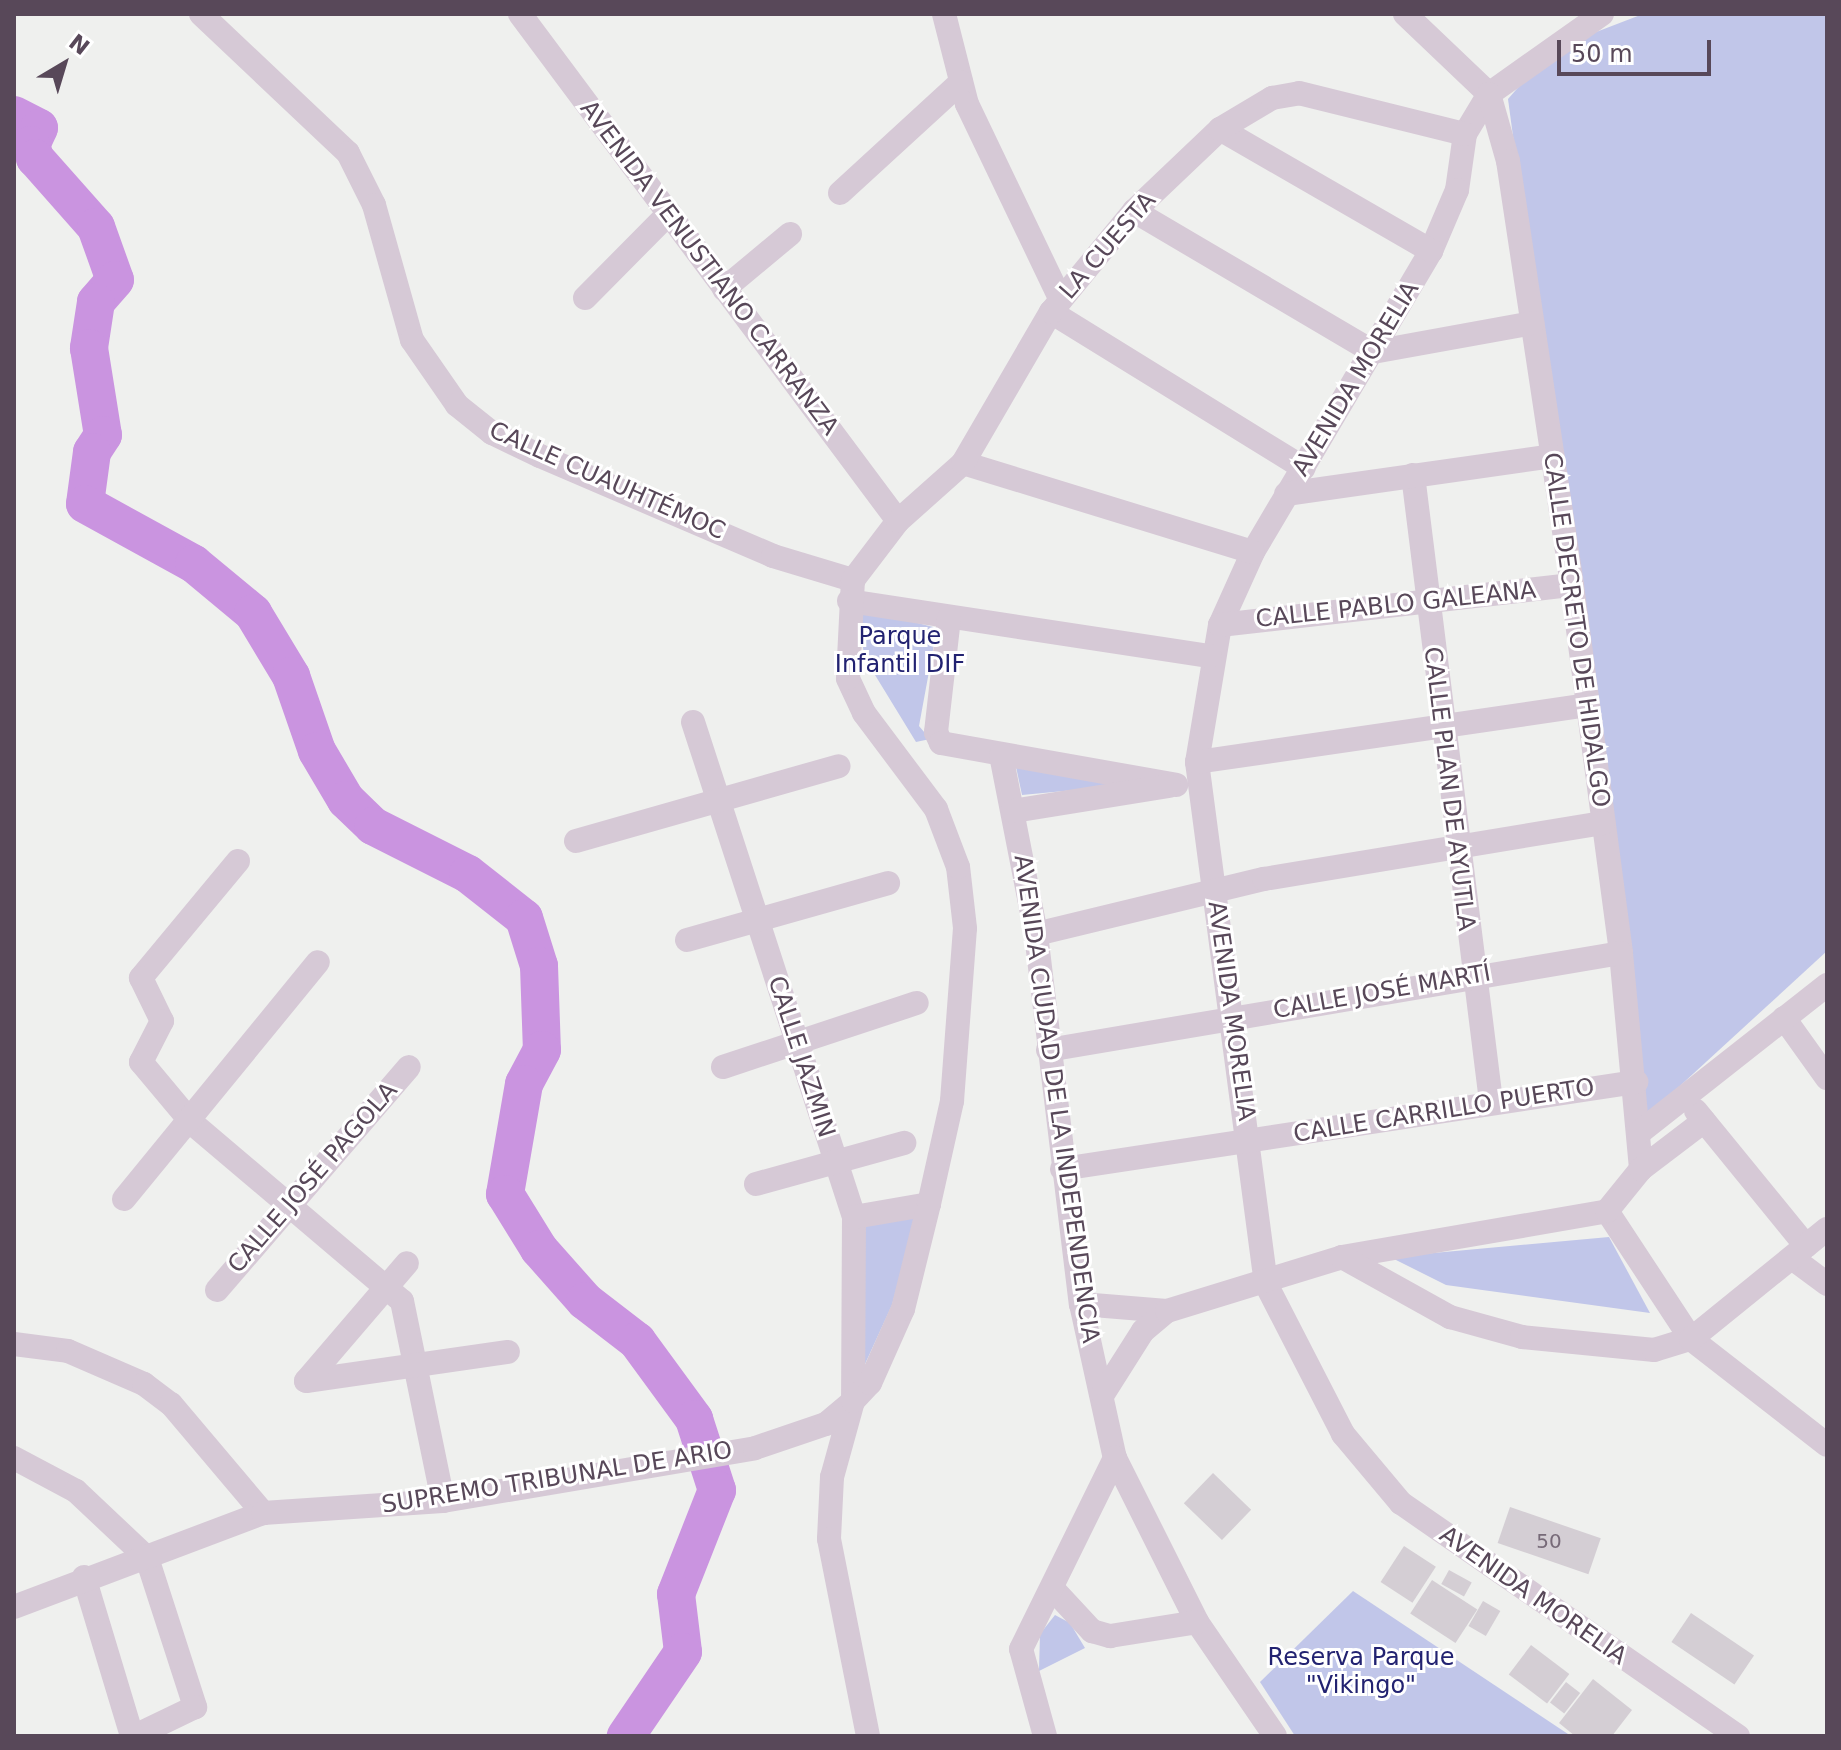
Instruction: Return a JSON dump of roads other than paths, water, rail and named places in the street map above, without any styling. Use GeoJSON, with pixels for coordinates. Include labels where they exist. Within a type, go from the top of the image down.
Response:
{"type":"FeatureCollection","features":[{"type":"Feature","properties":{"kind":"street","name":"CALLE CUAUHTÉMOC"},"geometry":{"type":"LineString","coordinates":[[201,14],[348,153],[374,205],[412,340],[457,405],[492,433],[540,456],[851,590]]}},
{"type":"Feature","properties":{"kind":"street","name":"AVENIDA VENUSTIANO CARRANZA"},"geometry":{"type":"LineString","coordinates":[[520,14],[898,521]]}},
{"type":"Feature","properties":{"kind":"street"},"geometry":{"type":"LineString","coordinates":[[944,14],[961,82],[1056,306],[1304,468]]}},
{"type":"Feature","properties":{"kind":"street"},"geometry":{"type":"LineString","coordinates":[[1405,14],[1489,94]]}},
{"type":"Feature","properties":{"kind":"street"},"geometry":{"type":"LineString","coordinates":[[1465,134],[1489,94],[1602,14]]}},
{"type":"Feature","properties":{"kind":"street"},"geometry":{"type":"LineString","coordinates":[[840,193],[961,82]]}},
{"type":"Feature","properties":{"kind":"street","name":"LA CUESTA"},"geometry":{"type":"LineString","coordinates":[[851,590],[898,521],[963,463],[1056,306],[1134,211],[1220,129],[1272,98],[1299,93],[1465,134]]}},
{"type":"Feature","properties":{"kind":"street","name":"CALLE DECRETO DE HIDALGO"},"geometry":{"type":"LineString","coordinates":[[1489,94],[1508,161],[1572,585],[1621,953],[1636,1082],[1641,1169]]}},
{"type":"Feature","properties":{"kind":"street"},"geometry":{"type":"LineString","coordinates":[[1220,129],[1431,251]]}},
{"type":"Feature","properties":{"kind":"street","name":"AVENIDA MORELIA"},"geometry":{"type":"LineString","coordinates":[[1465,134],[1457,190],[1431,251],[1253,552],[1220,625],[1210,656],[1199,773],[1228,1020],[1249,1141],[1266,1284],[1343,1434],[1401,1503],[1738,1736]]}},
{"type":"Feature","properties":{"kind":"street"},"geometry":{"type":"LineString","coordinates":[[1134,211],[1373,352],[1532,323]]}},
{"type":"Feature","properties":{"kind":"street"},"geometry":{"type":"LineString","coordinates":[[585,298],[669,213]]}},
{"type":"Feature","properties":{"kind":"street"},"geometry":{"type":"LineString","coordinates":[[724,289],[790,234]]}},
{"type":"Feature","properties":{"kind":"street"},"geometry":{"type":"LineString","coordinates":[[1286,494],[1552,456]]}},
{"type":"Feature","properties":{"kind":"street"},"geometry":{"type":"LineString","coordinates":[[963,463],[1253,552]]}},
{"type":"Feature","properties":{"kind":"street","name":"CALLE PLAN DE AYUTLA"},"geometry":{"type":"LineString","coordinates":[[1413,475],[1438,722],[1491,1101]]}},
{"type":"Feature","properties":{"kind":"street","name":"CALLE PABLO GALEANA"},"geometry":{"type":"LineString","coordinates":[[1220,625],[1572,585]]}},
{"type":"Feature","properties":{"kind":"street"},"geometry":{"type":"LineString","coordinates":[[868,1736],[829,1539],[832,1477],[853,1401],[870,1383],[903,1309],[929,1204],[952,1101],[965,928],[958,867],[936,809],[864,713],[848,678],[851,590],[949,618],[1210,656]]}},
{"type":"Feature","properties":{"kind":"street"},"geometry":{"type":"LineString","coordinates":[[949,618],[936,732],[941,743],[1176,785]]}},
{"type":"Feature","properties":{"kind":"street"},"geometry":{"type":"LineString","coordinates":[[1013,811],[1176,785],[1199,773],[1438,722],[1587,705]]}},
{"type":"Feature","properties":{"kind":"street","name":"CALLE JAZMIN"},"geometry":{"type":"LineString","coordinates":[[693,722],[716,802],[854,1217],[853,1401]]}},
{"type":"Feature","properties":{"kind":"street","name":"AVENIDA CIUDAD DE LA INDEPENDENCIA"},"geometry":{"type":"LineString","coordinates":[[1001,755],[1036,934],[1062,1169],[1081,1304],[1115,1458],[1197,1622],[1275,1736]]}},
{"type":"Feature","properties":{"kind":"street"},"geometry":{"type":"LineString","coordinates":[[576,841],[839,766]]}},
{"type":"Feature","properties":{"kind":"street"},"geometry":{"type":"LineString","coordinates":[[1036,934],[1214,890],[1603,823]]}},
{"type":"Feature","properties":{"kind":"street"},"geometry":{"type":"LineString","coordinates":[[238,861],[141,978],[162,1021],[141,1062],[144,1072],[192,1123],[390,1288],[410,1316],[443,1501]]}},
{"type":"Feature","properties":{"kind":"street"},"geometry":{"type":"LineString","coordinates":[[687,940],[888,883]]}},
{"type":"Feature","properties":{"kind":"street","name":"CALLE JOSÉ MARTÍ"},"geometry":{"type":"LineString","coordinates":[[1048,1050],[1472,975],[1621,953]]}},
{"type":"Feature","properties":{"kind":"street"},"geometry":{"type":"LineString","coordinates":[[124,1199],[192,1123],[318,962]]}},
{"type":"Feature","properties":{"kind":"street"},"geometry":{"type":"LineString","coordinates":[[1640,1132],[1827,985]]}},
{"type":"Feature","properties":{"kind":"street"},"geometry":{"type":"LineString","coordinates":[[723,1067],[917,1003]]}},
{"type":"Feature","properties":{"kind":"street"},"geometry":{"type":"LineString","coordinates":[[1784,1018],[1827,1078]]}},
{"type":"Feature","properties":{"kind":"street","name":"CALLE JOSÉ PAGOLA"},"geometry":{"type":"LineString","coordinates":[[217,1290],[409,1067]]}},
{"type":"Feature","properties":{"kind":"street","name":"CALLE CARRILLO PUERTO"},"geometry":{"type":"LineString","coordinates":[[1062,1169],[1491,1101],[1636,1082]]}},
{"type":"Feature","properties":{"kind":"street"},"geometry":{"type":"LineString","coordinates":[[1684,1097],[1799,1252],[1827,1284]]}},
{"type":"Feature","properties":{"kind":"street"},"geometry":{"type":"LineString","coordinates":[[1081,1304],[1167,1311],[1266,1284],[1342,1257],[1607,1211],[1641,1169],[1704,1121]]}},
{"type":"Feature","properties":{"kind":"street"},"geometry":{"type":"LineString","coordinates":[[756,1184],[904,1143]]}},
{"type":"Feature","properties":{"kind":"street"},"geometry":{"type":"LineString","coordinates":[[854,1217],[929,1204]]}},
{"type":"Feature","properties":{"kind":"street"},"geometry":{"type":"LineString","coordinates":[[1607,1211],[1691,1339],[1827,1445]]}},
{"type":"Feature","properties":{"kind":"street"},"geometry":{"type":"LineString","coordinates":[[1342,1257],[1450,1317],[1522,1337],[1605,1350],[1654,1350],[1691,1339],[1827,1229]]}},
{"type":"Feature","properties":{"kind":"street"},"geometry":{"type":"LineString","coordinates":[[407,1263],[390,1288],[306,1381],[508,1352]]}},
{"type":"Feature","properties":{"kind":"street"},"geometry":{"type":"LineString","coordinates":[[1103,1394],[1143,1331],[1167,1311]]}},
{"type":"Feature","properties":{"kind":"street"},"geometry":{"type":"LineString","coordinates":[[14,1344],[68,1351],[144,1384],[171,1404],[263,1513]]}},
{"type":"Feature","properties":{"kind":"street","name":"SUPREMO TRIBUNAL DE ARIO"},"geometry":{"type":"LineString","coordinates":[[14,1607],[84,1577],[147,1558],[263,1513],[443,1501],[755,1448],[826,1424],[853,1401]]}},
{"type":"Feature","properties":{"kind":"street"},"geometry":{"type":"LineString","coordinates":[[14,1458],[76,1491],[147,1558],[195,1707],[134,1736],[84,1577]]}},
{"type":"Feature","properties":{"kind":"street"},"geometry":{"type":"LineString","coordinates":[[1045,1736],[1021,1649],[1115,1458]]}},
{"type":"Feature","properties":{"kind":"street"},"geometry":{"type":"LineString","coordinates":[[1052,1588],[1092,1631],[1110,1636],[1197,1622]]}},
{"type":"Feature","properties":{"kind":"waterway"},"geometry":{"type":"LineString","coordinates":[[14,115],[39,128],[31,145],[35,158],[96,227],[115,280],[96,302],[89,348],[103,435],[92,452],[85,504],[194,564],[253,613],[291,676],[317,751],[346,800],[373,826],[468,874],[524,918],[539,966],[542,1050],[524,1084],[505,1194],[539,1249],[585,1301],[637,1341],[694,1419],[717,1490],[676,1594],[683,1652],[626,1736]]}},
{"type":"Feature","properties":{"kind":"park label","name":"Parque Infantil DIF"},"geometry":{"type":"Point","coordinates":[900,651]}},
{"type":"Feature","properties":{"kind":"park label","name":"Reserva Parque \"Vikingo\""},"geometry":{"type":"Point","coordinates":[1361,1672]}}]}
